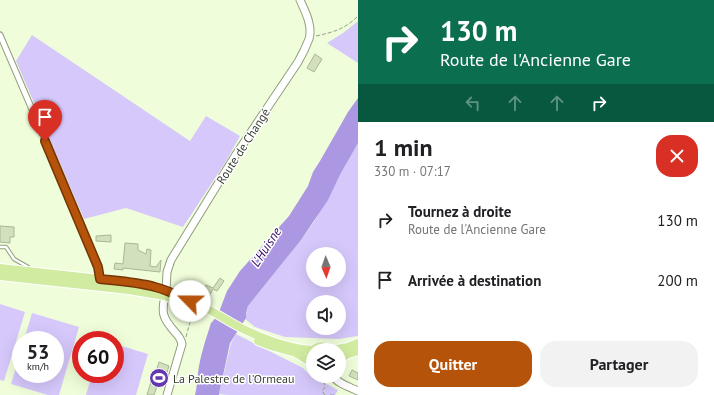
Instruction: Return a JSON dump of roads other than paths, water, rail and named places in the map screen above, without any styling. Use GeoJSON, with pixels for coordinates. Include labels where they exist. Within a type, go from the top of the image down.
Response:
{"type":"FeatureCollection","features":[{"type":"Feature","properties":{"kind":"main road"},"geometry":{"type":"LineString","coordinates":[[0,268],[136,283],[155,287],[195,308],[212,314]]}},
{"type":"Feature","properties":{"kind":"main road"},"geometry":{"type":"LineString","coordinates":[[0,276],[178,295],[242,330],[277,342],[306,349]]}},
{"type":"Feature","properties":{"kind":"main road"},"geometry":{"type":"LineString","coordinates":[[242,330],[255,340],[296,353],[306,361]]}},
{"type":"Feature","properties":{"kind":"main road"},"geometry":{"type":"LineString","coordinates":[[346,347],[358,343]]}},
{"type":"Feature","properties":{"kind":"main road"},"geometry":{"type":"LineString","coordinates":[[346,355],[358,350]]}},
{"type":"Feature","properties":{"kind":"street","name":"Route de Changé"},"geometry":{"type":"LineString","coordinates":[[167,395],[182,344],[181,340],[168,324],[163,315],[167,272],[171,260],[236,156],[298,62],[310,38],[308,19],[300,0]]}},
{"type":"Feature","properties":{"kind":"street"},"geometry":{"type":"LineString","coordinates":[[0,35],[85,233],[98,267],[100,279]]}},
{"type":"Feature","properties":{"kind":"street"},"geometry":{"type":"LineString","coordinates":[[339,383],[358,391]]}},
{"type":"Feature","properties":{"kind":"lane"},"geometry":{"type":"LineString","coordinates":[[0,247],[6,247],[14,259],[27,267],[51,274]]}},
{"type":"Feature","properties":{"kind":"water","name":"L'Huisne"},"geometry":{"type":"Polygon","coordinates":[[[358,98],[358,143],[328,200],[301,240],[248,306],[246,318],[230,343],[219,395],[195,395],[205,341],[211,323],[219,312],[227,291],[240,271],[289,216],[308,186],[313,172],[348,112],[358,98]]]}},
{"type":"Feature","properties":{"kind":"place","name":"La Palestre de l'Ormeau"},"geometry":{"type":"Point","coordinates":[159,378]}}]}
